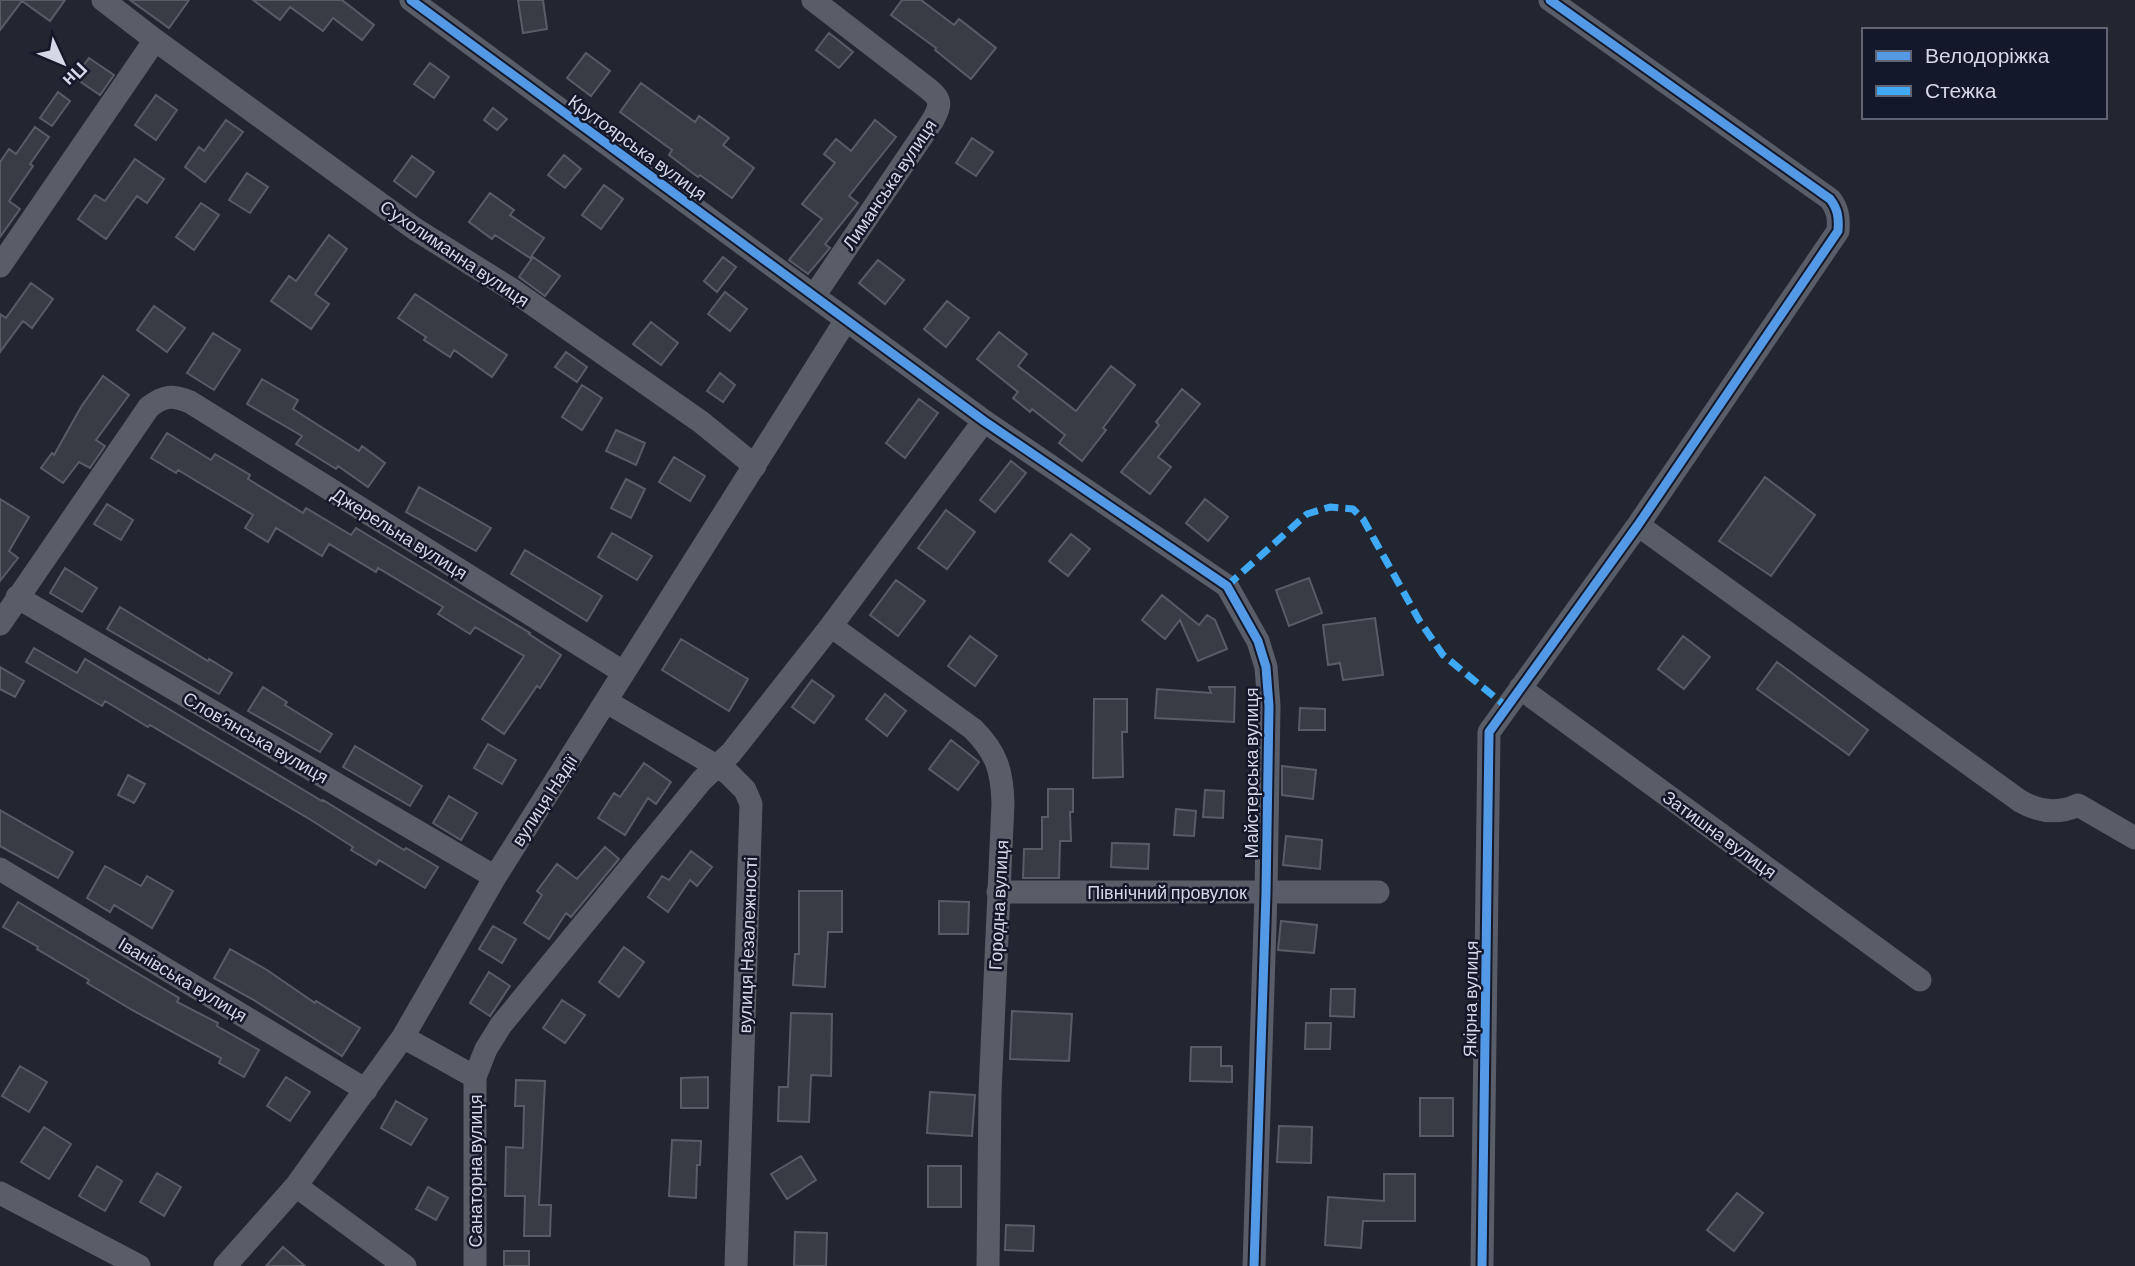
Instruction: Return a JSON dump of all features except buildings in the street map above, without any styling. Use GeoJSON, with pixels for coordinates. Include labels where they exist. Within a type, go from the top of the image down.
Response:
{"type":"FeatureCollection","features":[{"type":"Feature","properties":{"kind":"street","name":"Сухолиманна вулиця"},"geometry":{"type":"LineString","coordinates":[[103,0],[415,229],[511,289],[690,414],[755,466]]}},
{"type":"Feature","properties":{"kind":"street","name":"Крутоярська вулиця"},"geometry":{"type":"LineString","coordinates":[[411,0],[846,320]]}},
{"type":"Feature","properties":{"kind":"street","name":"Лиманська вулиця"},"geometry":{"type":"LineString","coordinates":[[813,0],[935,94],[939,102],[939,110],[933,120],[814,296]]}},
{"type":"Feature","properties":{"kind":"street"},"geometry":{"type":"LineString","coordinates":[[1520,688],[1638,525],[1832,242],[1838,231],[1839,218],[1829,199],[1550,0]]}},
{"type":"Feature","properties":{"kind":"street"},"geometry":{"type":"LineString","coordinates":[[0,266],[155,40]]}},
{"type":"Feature","properties":{"kind":"street","name":"вулиця Надії"},"geometry":{"type":"LineString","coordinates":[[225,1266],[296,1186],[403,1037],[495,877],[846,320]]}},
{"type":"Feature","properties":{"kind":"street","name":"Майстерська вулиця"},"geometry":{"type":"LineString","coordinates":[[846,320],[984,421],[1227,586],[1258,641],[1266,667],[1269,706],[1254,1266]]}},
{"type":"Feature","properties":{"kind":"street","name":"Джерельна вулиця"},"geometry":{"type":"LineString","coordinates":[[17,597],[149,407],[159,399],[175,397],[202,410],[623,672]]}},
{"type":"Feature","properties":{"kind":"street"},"geometry":{"type":"LineString","coordinates":[[403,1037],[475,1077],[486,1049],[501,1025],[702,780],[731,753],[831,626],[984,421]]}},
{"type":"Feature","properties":{"kind":"street"},"geometry":{"type":"LineString","coordinates":[[1638,525],[2020,801],[2039,809],[2055,811],[2078,805],[2135,838]]}},
{"type":"Feature","properties":{"kind":"street"},"geometry":{"type":"LineString","coordinates":[[0,624],[17,597]]}},
{"type":"Feature","properties":{"kind":"street","name":"Словʼянська вулиця"},"geometry":{"type":"LineString","coordinates":[[17,597],[495,877]]}},
{"type":"Feature","properties":{"kind":"street","name":"Городна вулиця"},"geometry":{"type":"LineString","coordinates":[[831,626],[973,729],[987,743],[996,758],[1003,786],[990,1093],[988,1266]]}},
{"type":"Feature","properties":{"kind":"street","name":"Якірна вулиця"},"geometry":{"type":"LineString","coordinates":[[1482,1266],[1489,732],[1520,688]]}},
{"type":"Feature","properties":{"kind":"street","name":"Затишна вулиця"},"geometry":{"type":"LineString","coordinates":[[1520,688],[1920,980]]}},
{"type":"Feature","properties":{"kind":"street","name":"вулиця Незалежності"},"geometry":{"type":"LineString","coordinates":[[607,702],[718,767],[738,782],[751,804],[736,1266]]}},
{"type":"Feature","properties":{"kind":"street","name":"Іванівська вулиця"},"geometry":{"type":"LineString","coordinates":[[0,869],[366,1090]]}},
{"type":"Feature","properties":{"kind":"street","name":"Північний провулок"},"geometry":{"type":"LineString","coordinates":[[998,892],[1378,892]]}},
{"type":"Feature","properties":{"kind":"street","name":"Санаторна вулиця"},"geometry":{"type":"LineString","coordinates":[[475,1077],[475,1266]]}},
{"type":"Feature","properties":{"kind":"street"},"geometry":{"type":"LineString","coordinates":[[296,1186],[405,1266]]}},
{"type":"Feature","properties":{"kind":"street"},"geometry":{"type":"LineString","coordinates":[[0,1193],[139,1266]]}},
{"type":"Feature","properties":{"kind":"marked path"},"geometry":{"type":"LineString","coordinates":[[1227,586],[1307,514],[1330,507],[1353,509],[1363,519],[1419,620],[1443,655],[1507,707]]}},
{"type":"Feature","properties":{"kind":"cycle path"},"geometry":{"type":"LineString","coordinates":[[411,0],[984,421],[1227,586],[1258,641],[1266,667],[1269,706],[1254,1266]]}},
{"type":"Feature","properties":{"kind":"cycle path"},"geometry":{"type":"LineString","coordinates":[[1482,1266],[1489,732],[1638,525],[1838,231],[1838,218],[1830,199],[1550,0]]}}]}
